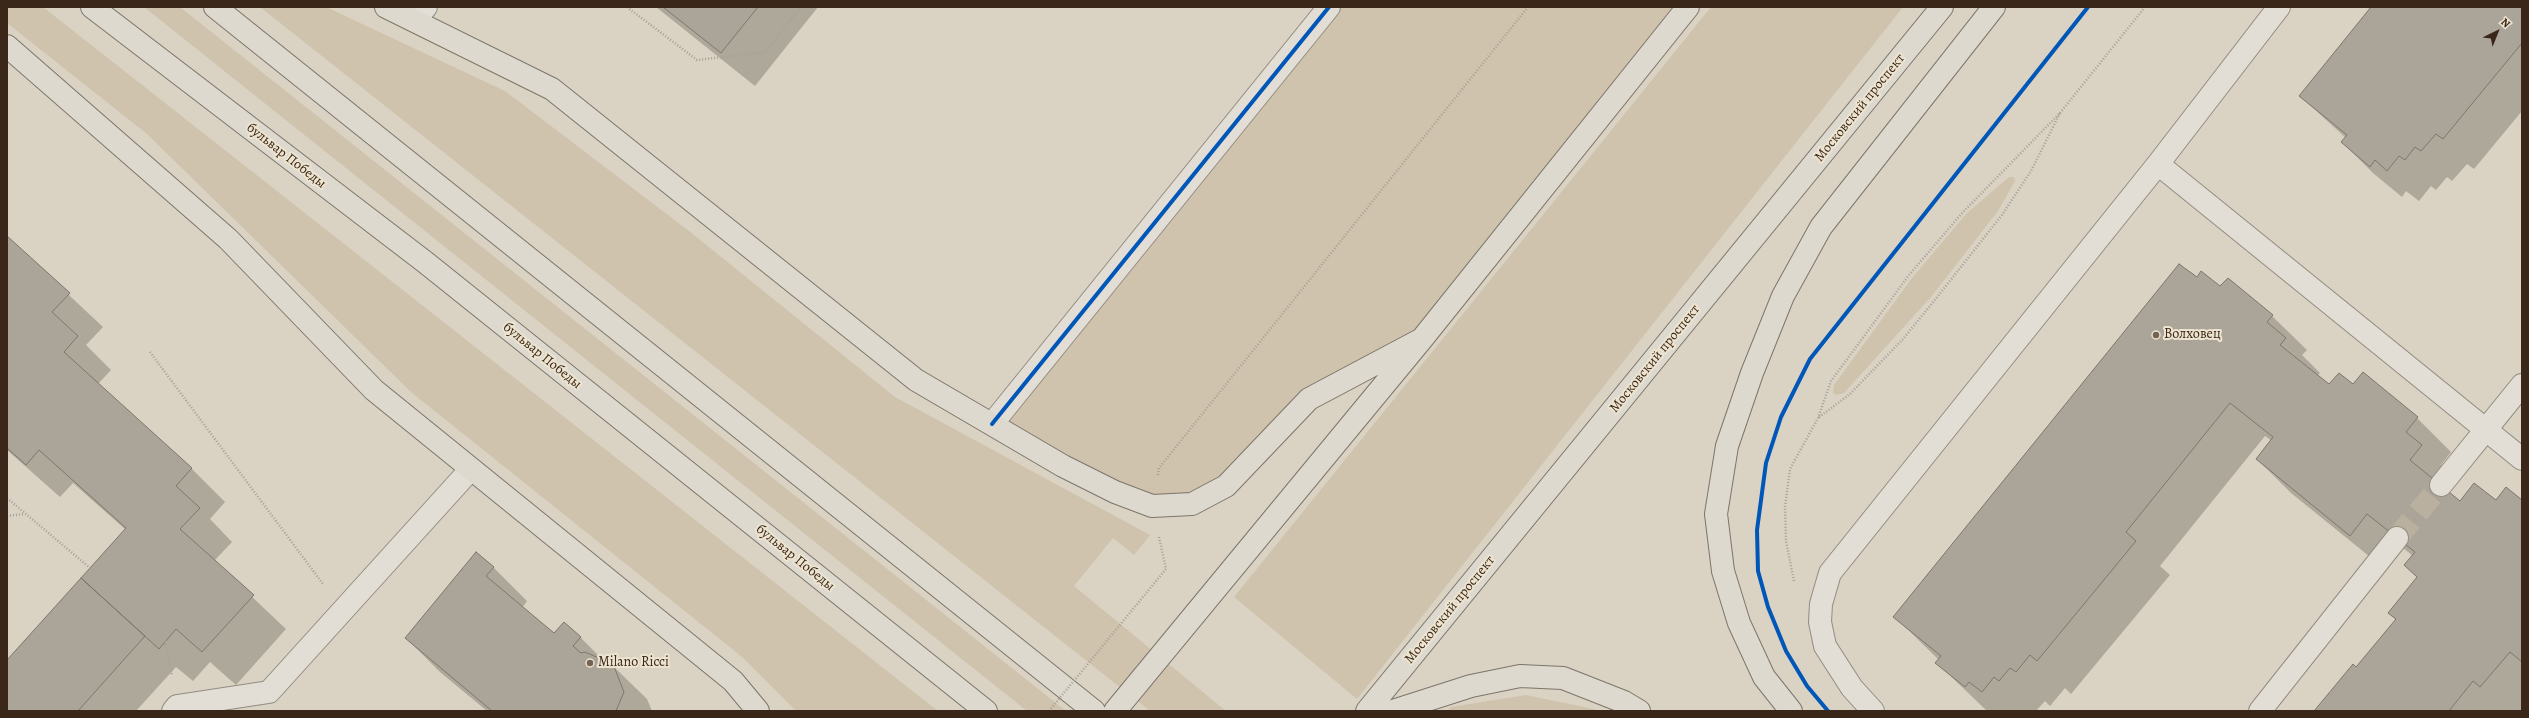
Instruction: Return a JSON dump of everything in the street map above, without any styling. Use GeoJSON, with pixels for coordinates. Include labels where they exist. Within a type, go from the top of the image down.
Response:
{"type":"FeatureCollection","features":[{"type":"Feature","properties":{"kind":"main road","name":"бульвар Победы"},"geometry":{"type":"LineString","coordinates":[[92,7],[425,262],[986,711]]}},
{"type":"Feature","properties":{"kind":"main road"},"geometry":{"type":"LineString","coordinates":[[215,7],[1094,711]]}},
{"type":"Feature","properties":{"kind":"main road"},"geometry":{"type":"LineString","coordinates":[[386,7],[421,14],[552,89],[916,380],[1063,466],[1115,492],[1152,506],[1192,504],[1226,486],[1309,399],[1422,339]]}},
{"type":"Feature","properties":{"kind":"main road"},"geometry":{"type":"LineString","coordinates":[[1115,711],[1422,339],[1688,7]]}},
{"type":"Feature","properties":{"kind":"main road","name":"Московский проспект"},"geometry":{"type":"LineString","coordinates":[[1367,711],[1942,7]]}},
{"type":"Feature","properties":{"kind":"main road"},"geometry":{"type":"LineString","coordinates":[[1791,711],[1764,677],[1739,624],[1723,571],[1716,514],[1727,446],[1752,373],[1783,296],[1821,227],[1994,7]]}},
{"type":"Feature","properties":{"kind":"main road"},"geometry":{"type":"LineString","coordinates":[[7,46],[228,239],[374,390],[470,470],[733,681],[758,711]]}},
{"type":"Feature","properties":{"kind":"main road"},"geometry":{"type":"LineString","coordinates":[[1393,711],[1471,686],[1520,676],[1563,678],[1624,702],[1639,711]]}},
{"type":"Feature","properties":{"kind":"street"},"geometry":{"type":"LineString","coordinates":[[992,424],[1329,7]]}},
{"type":"Feature","properties":{"kind":"street"},"geometry":{"type":"LineString","coordinates":[[1873,711],[1852,688],[1825,646],[1820,622],[1821,604],[1830,572],[2158,164],[2279,7]]}},
{"type":"Feature","properties":{"kind":"street"},"geometry":{"type":"LineString","coordinates":[[2158,164],[2522,459]]}},
{"type":"Feature","properties":{"kind":"street"},"geometry":{"type":"LineString","coordinates":[[2441,485],[2487,431],[2522,385]]}},
{"type":"Feature","properties":{"kind":"street"},"geometry":{"type":"LineString","coordinates":[[172,711],[177,706],[269,692],[470,470]]}},
{"type":"Feature","properties":{"kind":"street"},"geometry":{"type":"LineString","coordinates":[[2260,711],[2397,538]]}},
{"type":"Feature","properties":{"kind":"path"},"geometry":{"type":"LineString","coordinates":[[627,7],[697,60],[765,52],[801,7]]}},
{"type":"Feature","properties":{"kind":"path"},"geometry":{"type":"LineString","coordinates":[[1049,711],[1166,569],[1152,506],[1159,468],[1528,7]]}},
{"type":"Feature","properties":{"kind":"path"},"geometry":{"type":"LineString","coordinates":[[1795,582],[1786,542],[1785,507],[1790,469],[1818,418],[1831,381],[1909,276],[1963,212],[2060,113],[2145,7]]}},
{"type":"Feature","properties":{"kind":"path"},"geometry":{"type":"LineString","coordinates":[[1818,418],[1850,394],[1903,339],[1934,301],[2002,215],[2031,171],[2060,113]]}},
{"type":"Feature","properties":{"kind":"path"},"geometry":{"type":"LineString","coordinates":[[150,352],[342,610]]}},
{"type":"Feature","properties":{"kind":"path"},"geometry":{"type":"LineString","coordinates":[[7,498],[90,568]]}},
{"type":"Feature","properties":{"kind":"path"},"geometry":{"type":"LineString","coordinates":[[7,516],[25,514]]}},
{"type":"Feature","properties":{"kind":"shaded area"},"geometry":{"type":"Polygon","coordinates":[[[7,7],[43,7],[938,711],[796,711],[741,656],[411,392],[147,134],[7,23],[7,7]]]}},
{"type":"Feature","properties":{"kind":"shaded area"},"geometry":{"type":"Polygon","coordinates":[[[144,7],[180,7],[1066,711],[1027,711],[144,7]]]}},
{"type":"Feature","properties":{"kind":"shaded area"},"geometry":{"type":"Polygon","coordinates":[[[260,7],[326,7],[505,91],[689,231],[895,397],[1150,535],[1134,555],[1113,538],[1074,586],[1226,711],[1150,711],[260,7]]]}},
{"type":"Feature","properties":{"kind":"shaded area"},"geometry":{"type":"Polygon","coordinates":[[[1329,7],[1688,7],[1422,339],[1309,399],[1226,486],[1152,506],[992,424],[1329,7]]]}},
{"type":"Feature","properties":{"kind":"shaded area"},"geometry":{"type":"Polygon","coordinates":[[[1711,7],[1903,7],[1357,699],[1234,597],[1711,7]]]}},
{"type":"Feature","properties":{"kind":"shaded area"},"geometry":{"type":"Polygon","coordinates":[[[2009,177],[2014,177],[2015,181],[1998,211],[1931,297],[1844,393],[1837,395],[1833,393],[1834,385],[1912,278],[1966,214],[2009,177]]]}},
{"type":"Feature","properties":{"kind":"shaded area"},"geometry":{"type":"Polygon","coordinates":[[[1526,695],[1603,711],[1447,711],[1451,707],[1526,695]]]}},
{"type":"Feature","properties":{"kind":"building"},"geometry":{"type":"Polygon","coordinates":[[[663,7],[758,7],[721,53],[663,7]]]}},
{"type":"Feature","properties":{"kind":"building"},"geometry":{"type":"Polygon","coordinates":[[[2371,7],[2522,7],[2522,43],[2443,139],[2436,134],[2421,151],[2415,147],[2405,160],[2399,156],[2387,171],[2375,160],[2370,167],[2341,142],[2347,135],[2299,96],[2371,7]]]}},
{"type":"Feature","properties":{"kind":"building"},"geometry":{"type":"Polygon","coordinates":[[[7,236],[70,293],[52,312],[78,336],[64,352],[192,468],[176,486],[200,508],[180,529],[254,595],[202,652],[176,629],[159,649],[81,578],[126,528],[39,450],[26,465],[7,448],[7,236]]]}},
{"type":"Feature","properties":{"kind":"building"},"geometry":{"type":"Polygon","coordinates":[[[2179,264],[2197,277],[2201,271],[2220,286],[2228,278],[2273,315],[2267,322],[2286,338],[2280,345],[2329,384],[2339,373],[2353,384],[2363,372],[2418,417],[2406,432],[2422,445],[2410,460],[2460,501],[2474,483],[2496,500],[2506,487],[2522,500],[2522,662],[2510,652],[2480,687],[2473,681],[2449,711],[2314,711],[2353,664],[2356,667],[2396,619],[2388,613],[2417,577],[2404,565],[2415,552],[2367,514],[2350,536],[2256,459],[2273,437],[2230,403],[2126,532],[2136,541],[2037,661],[2030,655],[2016,672],[2010,668],[1999,681],[1994,677],[1982,692],[1969,682],[1965,687],[1935,663],[1941,656],[1893,617],[2179,264]]]}},
{"type":"Feature","properties":{"kind":"building"},"geometry":{"type":"Polygon","coordinates":[[[476,552],[494,567],[486,576],[554,633],[564,622],[581,637],[573,646],[581,653],[585,652],[613,664],[624,692],[616,711],[492,711],[405,638],[476,552]]]}},
{"type":"Feature","properties":{"kind":"building"},"geometry":{"type":"Polygon","coordinates":[[[81,578],[145,636],[78,711],[7,711],[7,660],[81,578]]]}},
{"type":"Feature","properties":{"kind":"tunnel"},"geometry":{"type":"LineString","coordinates":[[2397,538],[2441,485]]}},
{"type":"Feature","properties":{"kind":"cycle path"},"geometry":{"type":"LineString","coordinates":[[992,424],[1329,7]]}},
{"type":"Feature","properties":{"kind":"cycle path"},"geometry":{"type":"LineString","coordinates":[[1828,711],[1807,686],[1786,651],[1768,607],[1758,571],[1757,530],[1766,463],[1781,417],[1810,359],[2088,7]]}},
{"type":"Feature","properties":{"kind":"place","name":"Волховец"},"geometry":{"type":"Point","coordinates":[2156,335]}},
{"type":"Feature","properties":{"kind":"place","name":"Milano Ricci"},"geometry":{"type":"Point","coordinates":[590,663]}}]}
